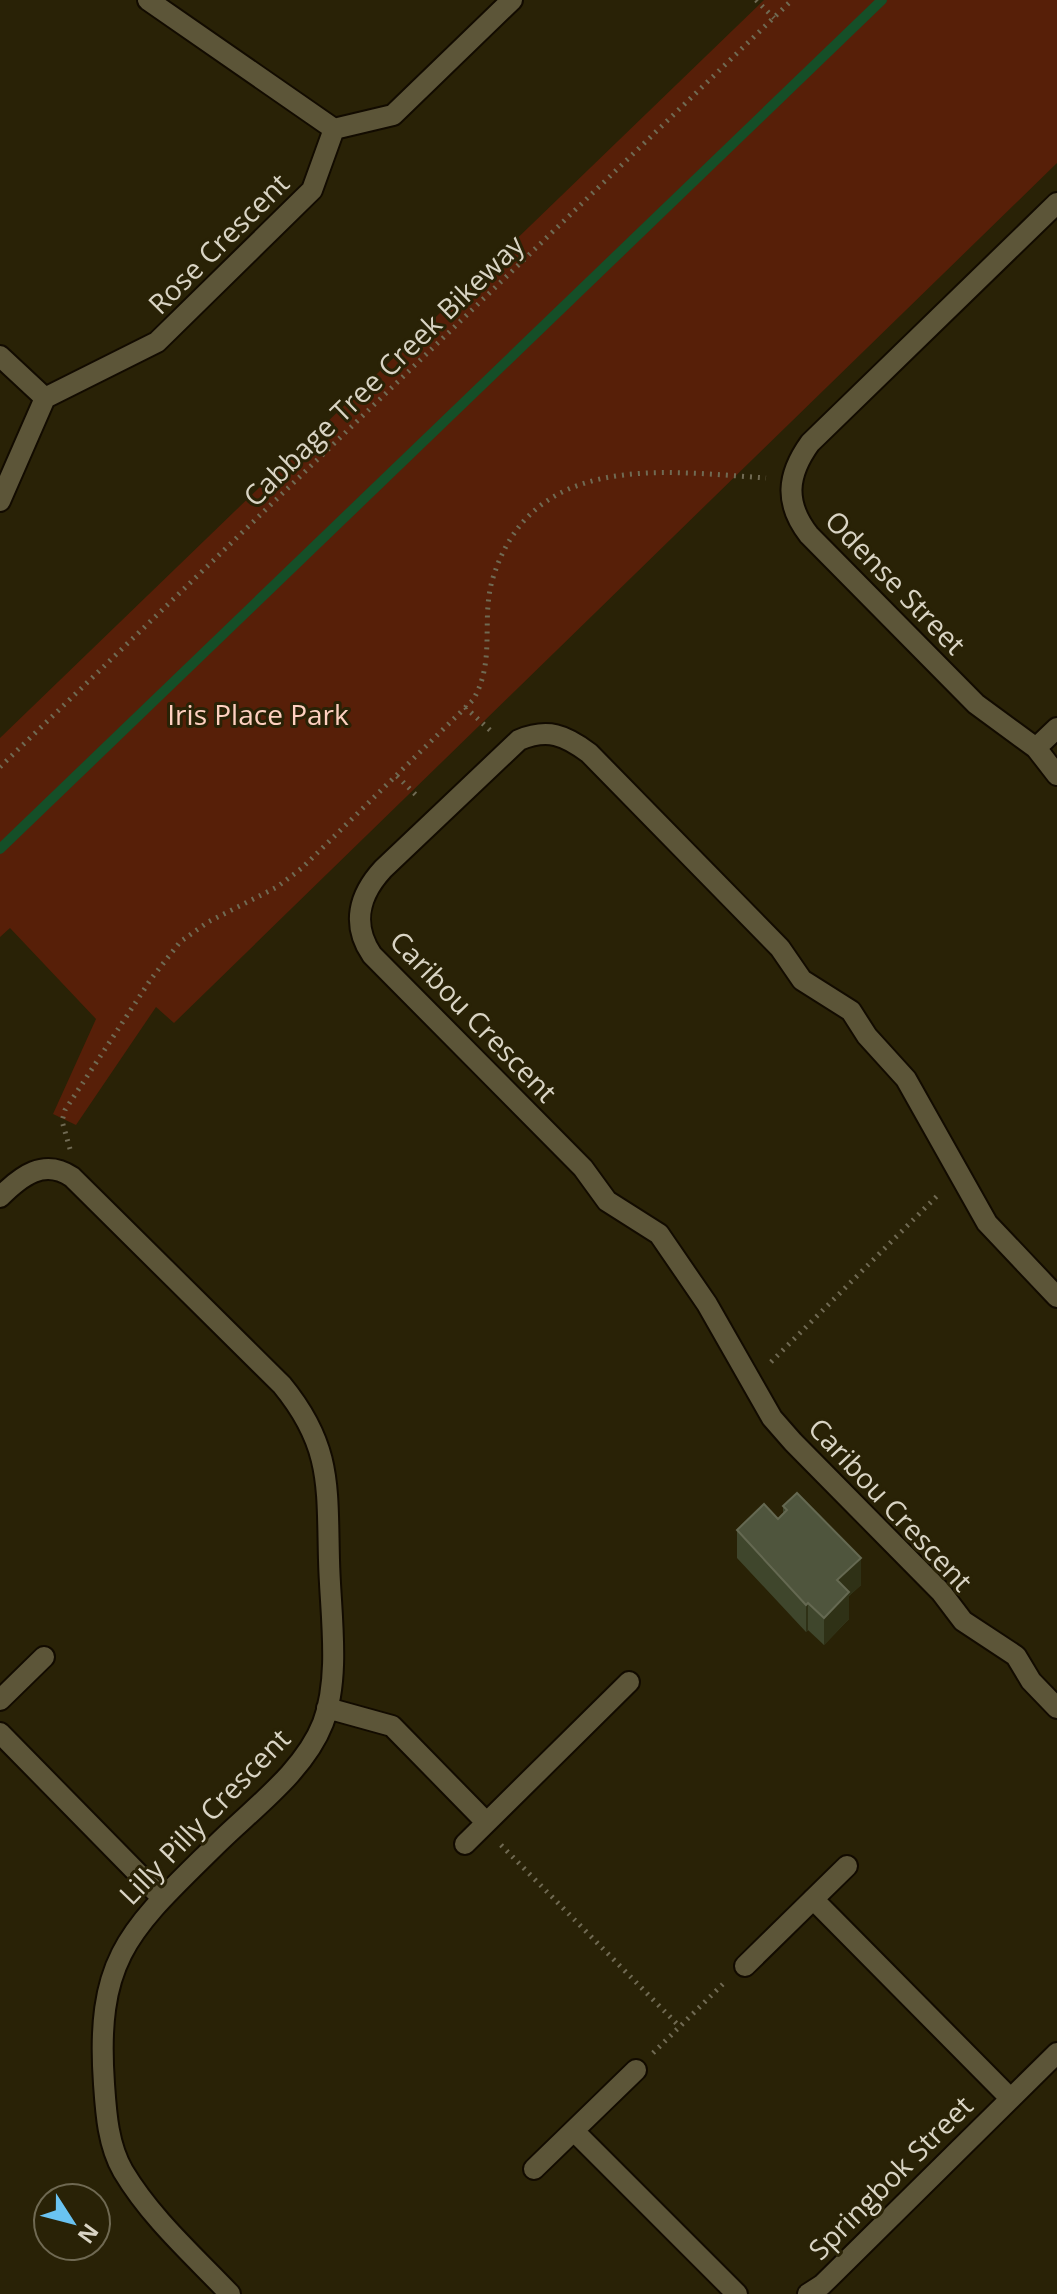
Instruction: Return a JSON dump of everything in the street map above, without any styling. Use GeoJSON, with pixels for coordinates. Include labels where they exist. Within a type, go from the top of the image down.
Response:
{"type":"FeatureCollection","features":[{"type":"Feature","properties":{"kind":"street"},"geometry":{"type":"LineString","coordinates":[[148,0],[334,129],[393,115],[512,0]]}},
{"type":"Feature","properties":{"kind":"street","name":"Rose Crescent"},"geometry":{"type":"LineString","coordinates":[[45,398],[157,342],[312,190],[334,129]]}},
{"type":"Feature","properties":{"kind":"street"},"geometry":{"type":"LineString","coordinates":[[791,480],[810,443],[1057,203]]}},
{"type":"Feature","properties":{"kind":"street"},"geometry":{"type":"LineString","coordinates":[[0,356],[45,398],[0,501]]}},
{"type":"Feature","properties":{"kind":"street","name":"Odense Street"},"geometry":{"type":"LineString","coordinates":[[791,480],[795,514],[809,535],[976,704],[1036,748],[1057,775]]}},
{"type":"Feature","properties":{"kind":"street"},"geometry":{"type":"LineString","coordinates":[[1036,748],[1057,728]]}},
{"type":"Feature","properties":{"kind":"street","name":"Caribou Crescent"},"geometry":{"type":"LineString","coordinates":[[1057,1297],[987,1223],[916,1094],[867,1036],[851,1011],[802,980],[780,948],[589,753],[558,734],[531,735],[509,747],[373,879],[360,905],[361,931],[372,955],[583,1168],[607,1201],[659,1234],[707,1304],[772,1418],[941,1592],[963,1621],[1016,1656],[1031,1681],[1057,1708]]}},
{"type":"Feature","properties":{"kind":"street"},"geometry":{"type":"LineString","coordinates":[[0,1197],[37,1169],[64,1171]]}},
{"type":"Feature","properties":{"kind":"street","name":"Lilly Pilly Crescent"},"geometry":{"type":"LineString","coordinates":[[64,1171],[88,1189],[282,1385],[312,1427],[321,1449],[328,1503],[331,1658],[327,1708],[315,1739],[291,1771],[162,1898],[129,1937],[109,1979],[103,2056],[106,2114],[113,2150],[142,2200],[230,2294]]}},
{"type":"Feature","properties":{"kind":"street"},"geometry":{"type":"LineString","coordinates":[[0,1700],[44,1657]]}},
{"type":"Feature","properties":{"kind":"street"},"geometry":{"type":"LineString","coordinates":[[465,1844],[629,1682]]}},
{"type":"Feature","properties":{"kind":"street"},"geometry":{"type":"LineString","coordinates":[[327,1708],[392,1726],[485,1821]]}},
{"type":"Feature","properties":{"kind":"street"},"geometry":{"type":"LineString","coordinates":[[0,1733],[162,1898]]}},
{"type":"Feature","properties":{"kind":"street"},"geometry":{"type":"LineString","coordinates":[[745,1966],[847,1866]]}},
{"type":"Feature","properties":{"kind":"street","name":"Springbok Street"},"geometry":{"type":"LineString","coordinates":[[813,1899],[1010,2098]]}},
{"type":"Feature","properties":{"kind":"street","name":"Springbok Street"},"geometry":{"type":"LineString","coordinates":[[808,2294],[822,2285],[1057,2053]]}},
{"type":"Feature","properties":{"kind":"street"},"geometry":{"type":"LineString","coordinates":[[534,2169],[636,2070]]}},
{"type":"Feature","properties":{"kind":"street"},"geometry":{"type":"LineString","coordinates":[[574,2131],[737,2294]]}},
{"type":"Feature","properties":{"kind":"path"},"geometry":{"type":"LineString","coordinates":[[756,0],[774,18]]}},
{"type":"Feature","properties":{"kind":"path","name":"Cabbage Tree Creek Bikeway"},"geometry":{"type":"LineString","coordinates":[[0,767],[792,0]]}},
{"type":"Feature","properties":{"kind":"path"},"geometry":{"type":"LineString","coordinates":[[64,1171],[70,1145],[62,1121],[65,1110],[151,979],[180,942],[208,922],[277,887],[302,868],[465,707],[483,684],[488,660],[492,581],[506,550],[536,509],[593,478],[624,473],[791,480]]}},
{"type":"Feature","properties":{"kind":"path"},"geometry":{"type":"LineString","coordinates":[[465,707],[496,735]]}},
{"type":"Feature","properties":{"kind":"path"},"geometry":{"type":"LineString","coordinates":[[751,1383],[940,1193]]}},
{"type":"Feature","properties":{"kind":"path"},"geometry":{"type":"LineString","coordinates":[[485,1821],[493,1836],[680,2027]]}},
{"type":"Feature","properties":{"kind":"path"},"geometry":{"type":"LineString","coordinates":[[636,2070],[745,1966]]}},
{"type":"Feature","properties":{"kind":"green space","name":"Iris Place Park"},"geometry":{"type":"Polygon","coordinates":[[[764,0],[1057,0],[1057,163],[174,1023],[156,1007],[76,1125],[53,1114],[96,1019],[10,928],[0,937],[0,738],[764,0]]]}},
{"type":"Feature","properties":{"kind":"building"},"geometry":{"type":"Polygon","coordinates":[[[797,1493],[861,1558],[837,1580],[849,1592],[824,1618],[808,1603],[806,1605],[737,1530],[764,1504],[778,1519],[787,1510],[783,1506],[797,1493]]]}},
{"type":"Feature","properties":{"kind":"waterway"},"geometry":{"type":"LineString","coordinates":[[0,849],[882,0]]}}]}
